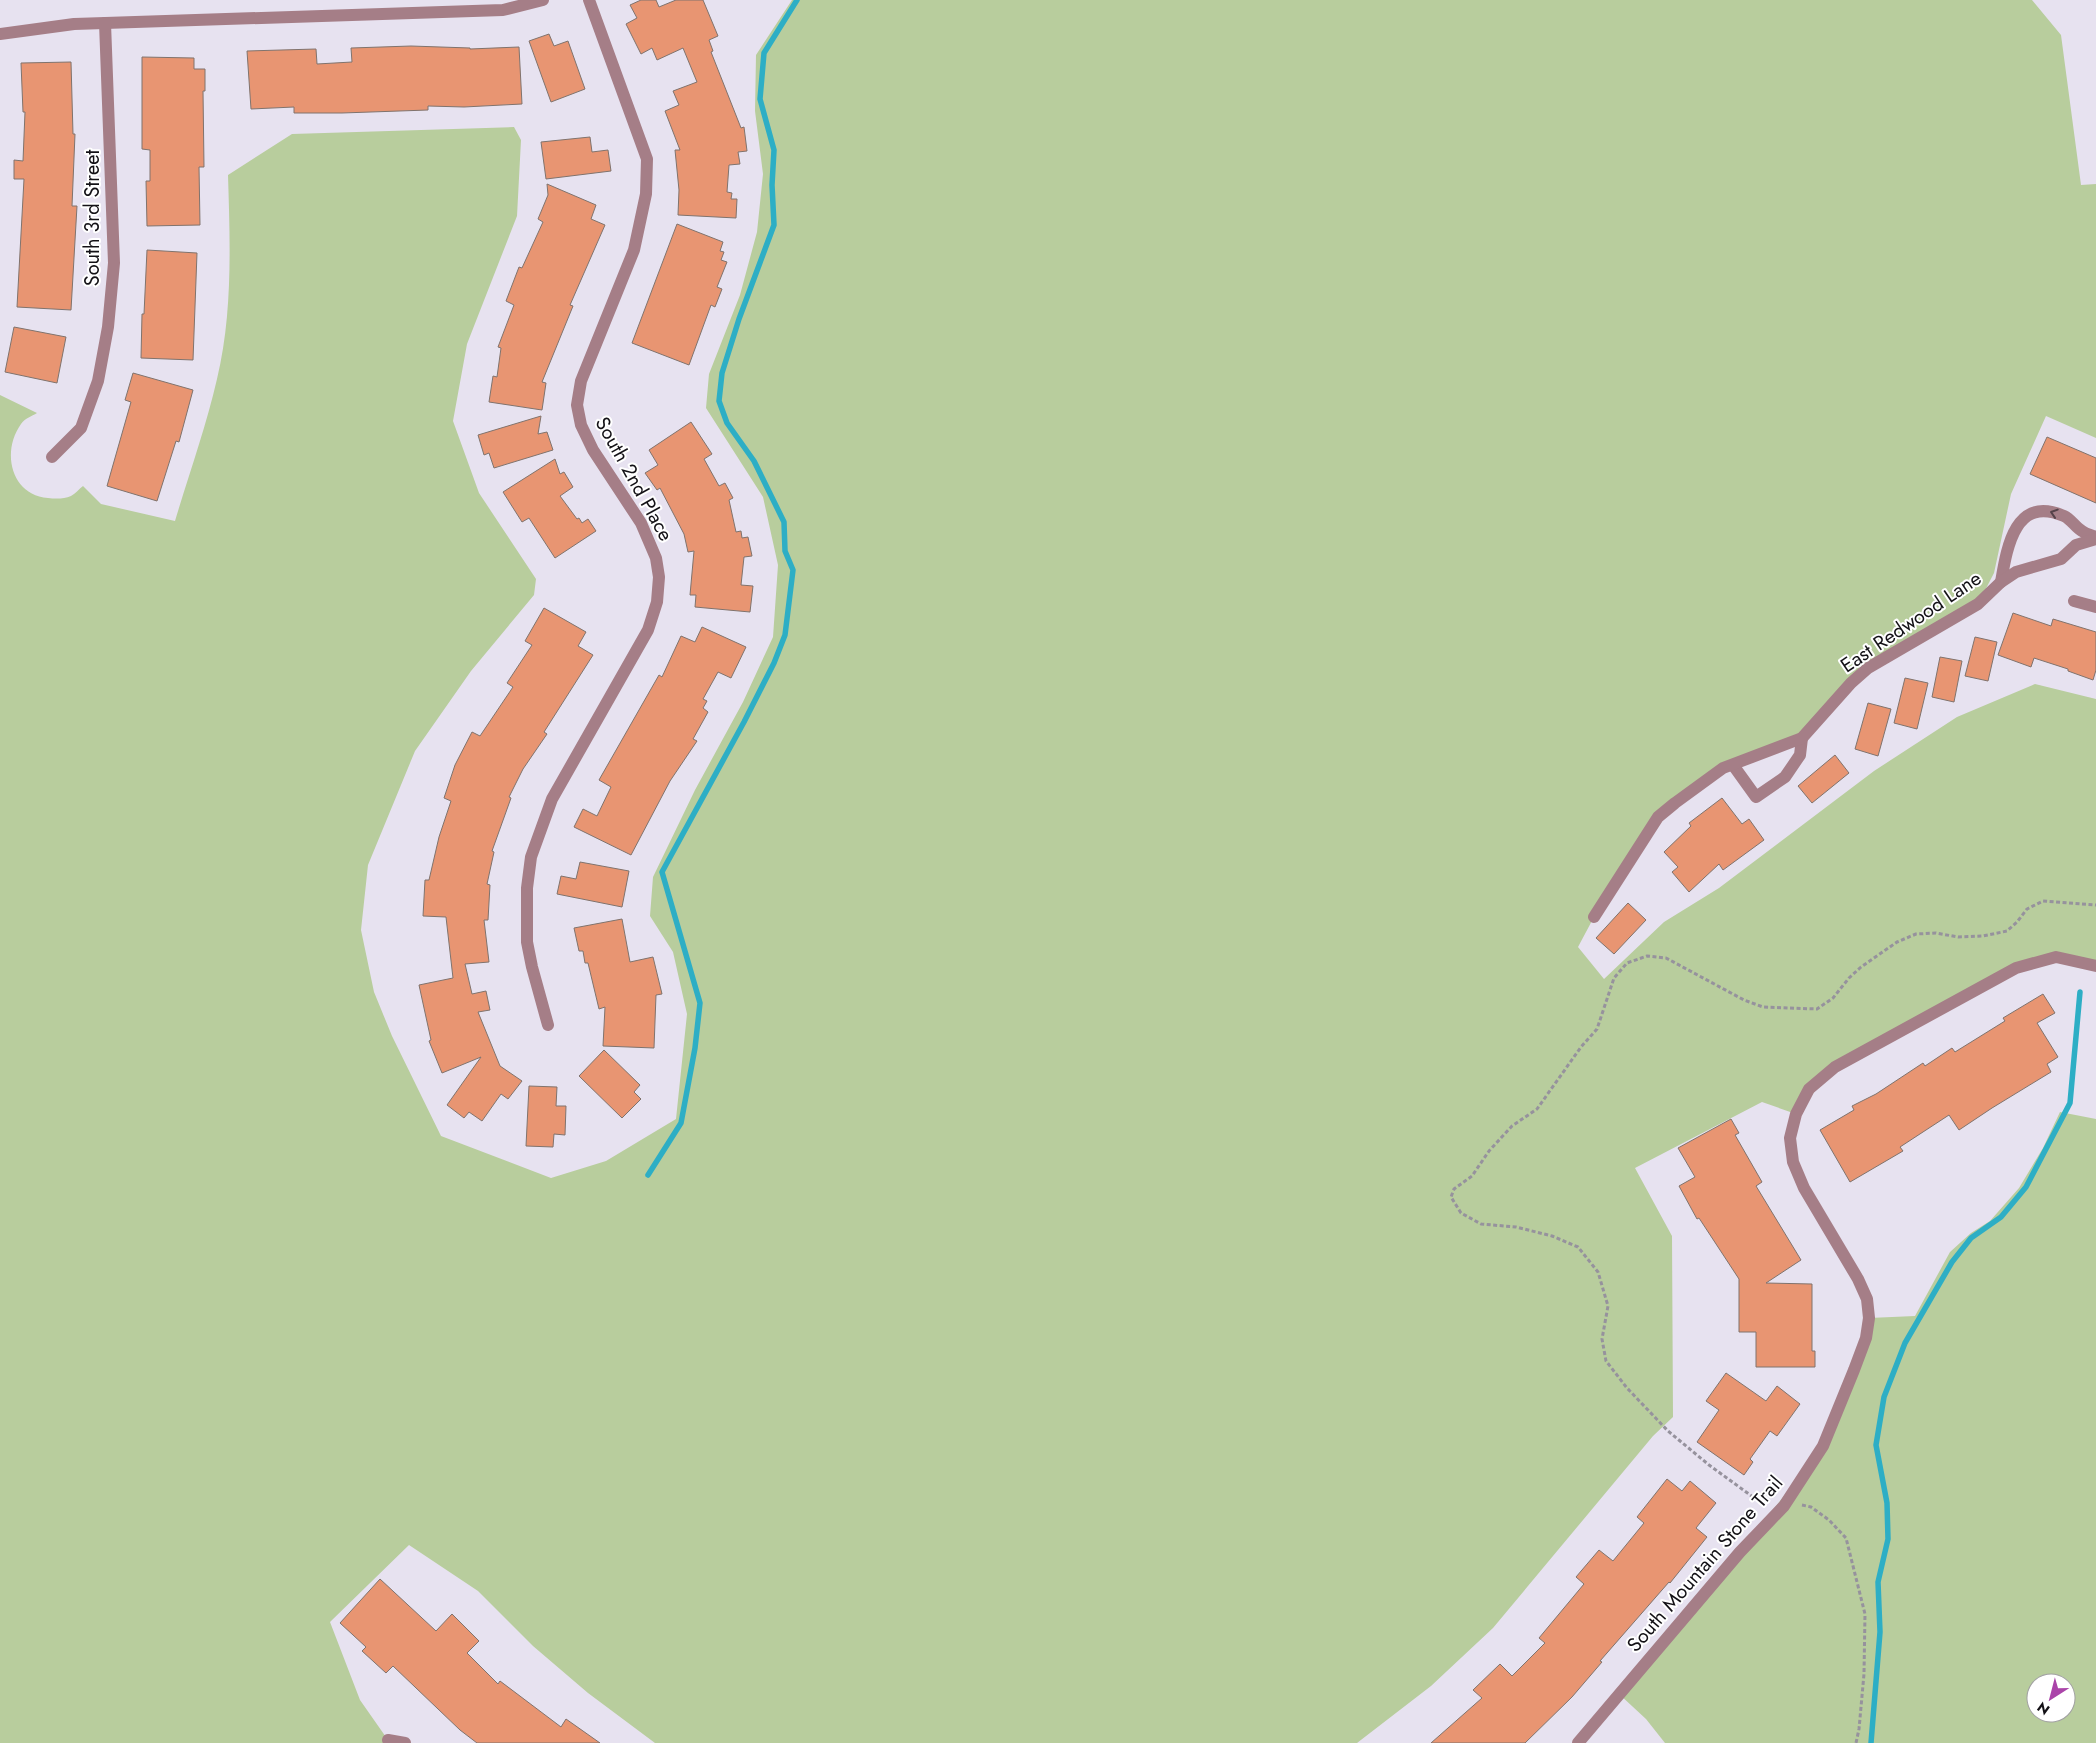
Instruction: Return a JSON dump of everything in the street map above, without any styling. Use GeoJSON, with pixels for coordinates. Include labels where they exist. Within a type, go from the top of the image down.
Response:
{"type":"FeatureCollection","features":[{"type":"Feature","properties":{"kind":"street"},"geometry":{"type":"LineString","coordinates":[[0,34],[105,23],[503,10],[542,0]]}},
{"type":"Feature","properties":{"kind":"street","name":"South 2nd Place"},"geometry":{"type":"LineString","coordinates":[[548,1025],[532,967],[528,942],[527,888],[531,856],[552,799],[648,630],[657,602],[659,577],[656,558],[641,523],[593,450],[581,425],[577,405],[581,381],[634,250],[646,194],[646,159],[589,0]]}},
{"type":"Feature","properties":{"kind":"street","name":"South 3rd Street"},"geometry":{"type":"LineString","coordinates":[[52,457],[81,428],[98,380],[108,327],[114,264],[105,23]]}},
{"type":"Feature","properties":{"kind":"street","name":"East Redwood Lane"},"geometry":{"type":"LineString","coordinates":[[2001,582],[2006,548],[2017,524],[2031,514],[2046,510],[2066,517],[2081,531],[2096,538]]}},
{"type":"Feature","properties":{"kind":"street","name":"East Redwood Lane"},"geometry":{"type":"LineString","coordinates":[[1594,917],[1658,817],[1723,768],[1802,738],[1851,683],[1868,668],[1978,604],[2001,582],[2016,572],[2061,559],[2076,545],[2096,538]]}},
{"type":"Feature","properties":{"kind":"street"},"geometry":{"type":"LineString","coordinates":[[2074,601],[2096,607]]}},
{"type":"Feature","properties":{"kind":"street","name":"East Redwood Lane"},"geometry":{"type":"LineString","coordinates":[[1733,765],[1756,797],[1785,777],[1800,755],[1802,738]]}},
{"type":"Feature","properties":{"kind":"street","name":"South Mountain Stone Trail"},"geometry":{"type":"LineString","coordinates":[[1578,1743],[1740,1552],[1784,1506],[1823,1446],[1866,1338],[1869,1318],[1867,1299],[1858,1279],[1804,1188],[1793,1162],[1790,1138],[1796,1114],[1810,1089],[1835,1067],[2016,968],[2056,957],[2096,966]]}},
{"type":"Feature","properties":{"kind":"street"},"geometry":{"type":"LineString","coordinates":[[388,1740],[405,1743]]}},
{"type":"Feature","properties":{"kind":"path"},"geometry":{"type":"LineString","coordinates":[[1856,1743],[1864,1674],[1865,1614],[1846,1538],[1829,1520],[1811,1507],[1803,1505],[1767,1507],[1708,1465],[1668,1431],[1627,1388],[1606,1361],[1602,1339],[1608,1306],[1598,1272],[1578,1247],[1552,1236],[1516,1227],[1482,1224],[1461,1213],[1451,1197],[1454,1188],[1472,1176],[1489,1152],[1512,1126],[1537,1109],[1581,1047],[1597,1029],[1614,978],[1627,963],[1647,956],[1666,958],[1744,1000],[1763,1007],[1817,1008],[1832,998],[1861,967],[1897,942],[1916,934],[1936,933],[1958,937],[1982,936],[2007,931],[2027,909],[2043,901],[2096,905]]}},
{"type":"Feature","properties":{"kind":"green space"},"geometry":{"type":"Polygon","coordinates":[[[792,0],[2032,0],[2061,35],[2081,185],[2096,184],[2096,438],[2046,416],[2011,494],[1994,573],[1978,604],[1868,668],[1802,738],[1723,768],[1675,803],[1594,917],[1578,947],[1604,979],[1664,922],[1719,888],[1874,771],[1957,717],[2035,684],[2096,699],[2096,966],[2056,957],[2016,968],[1835,1067],[1796,1114],[1762,1102],[1635,1168],[1672,1236],[1673,1417],[1653,1436],[1493,1628],[1431,1686],[1357,1743],[655,1743],[588,1693],[533,1646],[478,1591],[409,1545],[330,1622],[360,1700],[388,1740],[384,1743],[0,1743],[0,395],[37,413],[21,424],[15,435],[12,447],[11,459],[13,470],[18,481],[25,489],[35,495],[48,498],[66,498],[83,486],[101,504],[175,521],[208,415],[226,329],[229,277],[228,175],[292,134],[514,127],[521,140],[517,216],[467,344],[453,421],[479,493],[536,579],[534,595],[471,671],[415,751],[368,865],[361,930],[374,992],[392,1036],[441,1136],[551,1178],[606,1161],[676,1119],[687,1014],[673,952],[650,916],[653,877],[695,790],[743,702],[773,637],[778,565],[763,497],[706,408],[709,374],[740,295],[757,232],[763,174],[755,111],[756,55],[792,0]]]}},
{"type":"Feature","properties":{"kind":"green space"},"geometry":{"type":"Polygon","coordinates":[[[2060,1112],[2096,1119],[2096,1743],[1665,1743],[1646,1719],[1619,1694],[1740,1552],[1823,1446],[1869,1318],[1915,1316],[1950,1252],[1971,1233],[1990,1221],[2019,1188],[2043,1148],[2060,1112]]]}},
{"type":"Feature","properties":{"kind":"building"},"geometry":{"type":"Polygon","coordinates":[[[641,0],[656,0],[659,7],[676,0],[703,0],[718,36],[709,40],[713,51],[711,52],[741,128],[744,127],[747,151],[738,152],[740,164],[729,165],[727,192],[732,193],[731,199],[737,199],[736,218],[678,215],[679,190],[675,150],[680,150],[665,111],[679,105],[673,91],[697,82],[683,48],[657,60],[652,48],[641,54],[626,24],[637,18],[630,5],[641,0]]]}},
{"type":"Feature","properties":{"kind":"building"},"geometry":{"type":"Polygon","coordinates":[[[549,34],[554,46],[568,41],[585,89],[551,102],[529,41],[549,34]]]}},
{"type":"Feature","properties":{"kind":"building"},"geometry":{"type":"Polygon","coordinates":[[[411,46],[470,49],[519,47],[522,104],[464,107],[428,106],[428,110],[342,113],[294,113],[294,107],[251,109],[247,51],[316,49],[317,64],[352,62],[351,48],[411,46]]]}},
{"type":"Feature","properties":{"kind":"building"},"geometry":{"type":"Polygon","coordinates":[[[142,57],[194,58],[194,69],[205,69],[205,91],[203,91],[204,167],[199,167],[200,225],[147,226],[146,181],[150,181],[150,150],[142,149],[142,57]]]}},
{"type":"Feature","properties":{"kind":"building"},"geometry":{"type":"Polygon","coordinates":[[[71,62],[73,134],[75,134],[72,206],[77,206],[71,310],[17,307],[24,179],[14,179],[14,160],[23,161],[25,112],[23,112],[21,63],[71,62]]]}},
{"type":"Feature","properties":{"kind":"building"},"geometry":{"type":"Polygon","coordinates":[[[590,137],[592,152],[608,150],[611,171],[546,179],[541,142],[590,137]]]}},
{"type":"Feature","properties":{"kind":"building"},"geometry":{"type":"Polygon","coordinates":[[[547,184],[596,205],[591,219],[605,225],[570,305],[573,306],[542,382],[546,383],[542,410],[489,402],[493,376],[497,377],[501,348],[498,347],[514,305],[506,301],[519,267],[522,268],[543,222],[538,219],[548,195],[547,184]]]}},
{"type":"Feature","properties":{"kind":"building"},"geometry":{"type":"Polygon","coordinates":[[[677,224],[723,242],[720,251],[724,252],[721,260],[727,262],[717,287],[722,289],[715,307],[711,305],[689,365],[632,343],[677,224]]]}},
{"type":"Feature","properties":{"kind":"building"},"geometry":{"type":"Polygon","coordinates":[[[147,250],[197,253],[193,360],[141,358],[147,250]]]}},
{"type":"Feature","properties":{"kind":"building"},"geometry":{"type":"Polygon","coordinates":[[[14,327],[66,337],[57,383],[5,372],[14,327]]]}},
{"type":"Feature","properties":{"kind":"building"},"geometry":{"type":"Polygon","coordinates":[[[133,373],[193,390],[179,442],[176,441],[157,501],[107,486],[131,402],[125,400],[133,373]]]}},
{"type":"Feature","properties":{"kind":"building"},"geometry":{"type":"Polygon","coordinates":[[[541,416],[538,434],[547,432],[553,450],[494,468],[489,453],[484,455],[478,435],[541,416]]]}},
{"type":"Feature","properties":{"kind":"building"},"geometry":{"type":"Polygon","coordinates":[[[691,422],[712,454],[704,459],[719,486],[725,483],[733,498],[729,500],[736,532],[741,531],[742,538],[748,537],[752,556],[744,557],[741,585],[753,586],[750,612],[695,607],[696,595],[690,595],[694,551],[688,552],[684,534],[660,488],[657,490],[645,473],[658,465],[649,450],[691,422]]]}},
{"type":"Feature","properties":{"kind":"building"},"geometry":{"type":"Polygon","coordinates":[[[2047,437],[2096,458],[2096,503],[2030,474],[2047,437]]]}},
{"type":"Feature","properties":{"kind":"building"},"geometry":{"type":"Polygon","coordinates":[[[555,459],[560,474],[564,472],[573,487],[560,496],[577,519],[579,518],[582,523],[588,519],[596,531],[555,558],[529,518],[522,522],[503,492],[555,459]]]}},
{"type":"Feature","properties":{"kind":"building"},"geometry":{"type":"Polygon","coordinates":[[[544,608],[586,632],[578,646],[593,655],[544,732],[547,734],[523,769],[509,797],[511,798],[492,851],[494,852],[487,884],[490,885],[488,920],[484,920],[489,962],[465,964],[472,994],[486,991],[490,1010],[478,1012],[500,1066],[522,1081],[508,1099],[501,1094],[482,1121],[469,1112],[464,1118],[447,1105],[481,1057],[442,1073],[429,1041],[431,1040],[419,985],[453,978],[446,917],[423,916],[425,880],[429,880],[439,837],[451,801],[444,798],[455,765],[472,732],[480,736],[513,687],[507,683],[532,645],[525,641],[544,608]]]}},
{"type":"Feature","properties":{"kind":"building"},"geometry":{"type":"Polygon","coordinates":[[[2013,613],[2051,626],[2053,619],[2096,632],[2096,670],[2093,680],[2068,671],[2068,669],[2034,658],[2031,667],[1998,655],[2013,613]]]}},
{"type":"Feature","properties":{"kind":"building"},"geometry":{"type":"Polygon","coordinates":[[[702,627],[746,647],[731,678],[718,672],[703,699],[707,701],[703,708],[708,712],[693,739],[697,741],[670,781],[631,855],[574,827],[583,809],[597,816],[611,787],[599,780],[659,675],[662,677],[681,636],[695,642],[702,627]]]}},
{"type":"Feature","properties":{"kind":"building"},"geometry":{"type":"Polygon","coordinates":[[[1975,637],[1997,642],[1988,681],[1965,676],[1975,637]]]}},
{"type":"Feature","properties":{"kind":"building"},"geometry":{"type":"Polygon","coordinates":[[[1940,657],[1962,661],[1954,702],[1932,697],[1940,657]]]}},
{"type":"Feature","properties":{"kind":"building"},"geometry":{"type":"Polygon","coordinates":[[[1905,678],[1928,683],[1917,729],[1894,723],[1905,678]]]}},
{"type":"Feature","properties":{"kind":"building"},"geometry":{"type":"Polygon","coordinates":[[[1868,703],[1891,709],[1878,756],[1855,749],[1868,703]]]}},
{"type":"Feature","properties":{"kind":"building"},"geometry":{"type":"Polygon","coordinates":[[[1835,755],[1849,773],[1812,803],[1798,786],[1835,755]]]}},
{"type":"Feature","properties":{"kind":"building"},"geometry":{"type":"Polygon","coordinates":[[[1722,798],[1742,824],[1749,819],[1764,840],[1723,870],[1719,864],[1689,892],[1672,872],[1678,867],[1664,852],[1691,826],[1689,823],[1722,798]]]}},
{"type":"Feature","properties":{"kind":"building"},"geometry":{"type":"Polygon","coordinates":[[[580,862],[629,871],[622,907],[557,894],[561,876],[576,879],[580,862]]]}},
{"type":"Feature","properties":{"kind":"building"},"geometry":{"type":"Polygon","coordinates":[[[1628,903],[1646,920],[1614,954],[1596,938],[1628,903]]]}},
{"type":"Feature","properties":{"kind":"building"},"geometry":{"type":"Polygon","coordinates":[[[622,919],[630,962],[653,957],[662,994],[656,995],[654,1048],[603,1046],[605,1007],[599,1009],[588,963],[585,963],[583,951],[579,951],[574,928],[622,919]]]}},
{"type":"Feature","properties":{"kind":"building"},"geometry":{"type":"Polygon","coordinates":[[[2043,994],[2055,1013],[2037,1023],[2058,1057],[2047,1064],[2051,1072],[1959,1130],[1949,1115],[1900,1147],[1903,1151],[1850,1182],[1820,1130],[1854,1110],[1852,1106],[1876,1094],[1923,1063],[1925,1066],[1952,1048],[1955,1052],[2005,1021],[2003,1018],[2043,994]]]}},
{"type":"Feature","properties":{"kind":"building"},"geometry":{"type":"Polygon","coordinates":[[[604,1050],[640,1085],[634,1092],[641,1099],[622,1118],[579,1076],[604,1050]]]}},
{"type":"Feature","properties":{"kind":"building"},"geometry":{"type":"Polygon","coordinates":[[[529,1086],[557,1087],[556,1106],[566,1106],[565,1135],[554,1134],[553,1147],[526,1146],[529,1086]]]}},
{"type":"Feature","properties":{"kind":"building"},"geometry":{"type":"Polygon","coordinates":[[[1731,1119],[1739,1133],[1735,1135],[1762,1182],[1756,1186],[1801,1260],[1766,1283],[1812,1284],[1812,1351],[1815,1351],[1815,1367],[1756,1367],[1756,1332],[1739,1332],[1739,1279],[1699,1218],[1697,1219],[1679,1186],[1695,1177],[1678,1148],[1731,1119]]]}},
{"type":"Feature","properties":{"kind":"building"},"geometry":{"type":"Polygon","coordinates":[[[1726,1373],[1766,1401],[1777,1386],[1800,1404],[1777,1436],[1770,1431],[1750,1459],[1753,1462],[1744,1475],[1697,1442],[1719,1410],[1706,1401],[1726,1373]]]}},
{"type":"Feature","properties":{"kind":"building"},"geometry":{"type":"Polygon","coordinates":[[[1667,1479],[1682,1491],[1690,1481],[1716,1503],[1696,1528],[1707,1537],[1670,1583],[1600,1661],[1602,1662],[1572,1697],[1525,1743],[1431,1743],[1482,1698],[1473,1690],[1500,1664],[1512,1676],[1545,1643],[1539,1638],[1584,1584],[1576,1577],[1599,1550],[1613,1561],[1644,1523],[1637,1517],[1667,1479]]]}},
{"type":"Feature","properties":{"kind":"building"},"geometry":{"type":"Polygon","coordinates":[[[380,1579],[436,1631],[452,1614],[479,1641],[467,1653],[498,1684],[500,1681],[561,1727],[566,1719],[600,1743],[477,1743],[460,1730],[393,1666],[386,1673],[362,1651],[366,1647],[340,1623],[380,1579]]]}},
{"type":"Feature","properties":{"kind":"waterway"},"geometry":{"type":"LineString","coordinates":[[648,1175],[681,1123],[695,1048],[700,1003],[662,872],[744,722],[774,663],[785,635],[793,570],[785,551],[784,522],[754,461],[727,423],[719,401],[722,373],[739,319],[774,225],[772,185],[774,150],[760,99],[764,53],[797,0]]}},
{"type":"Feature","properties":{"kind":"waterway"},"geometry":{"type":"LineString","coordinates":[[1871,1743],[1880,1632],[1878,1582],[1888,1539],[1887,1503],[1876,1445],[1884,1397],[1905,1343],[1952,1262],[1971,1238],[2001,1217],[2026,1187],[2070,1103],[2080,992]]}}]}
